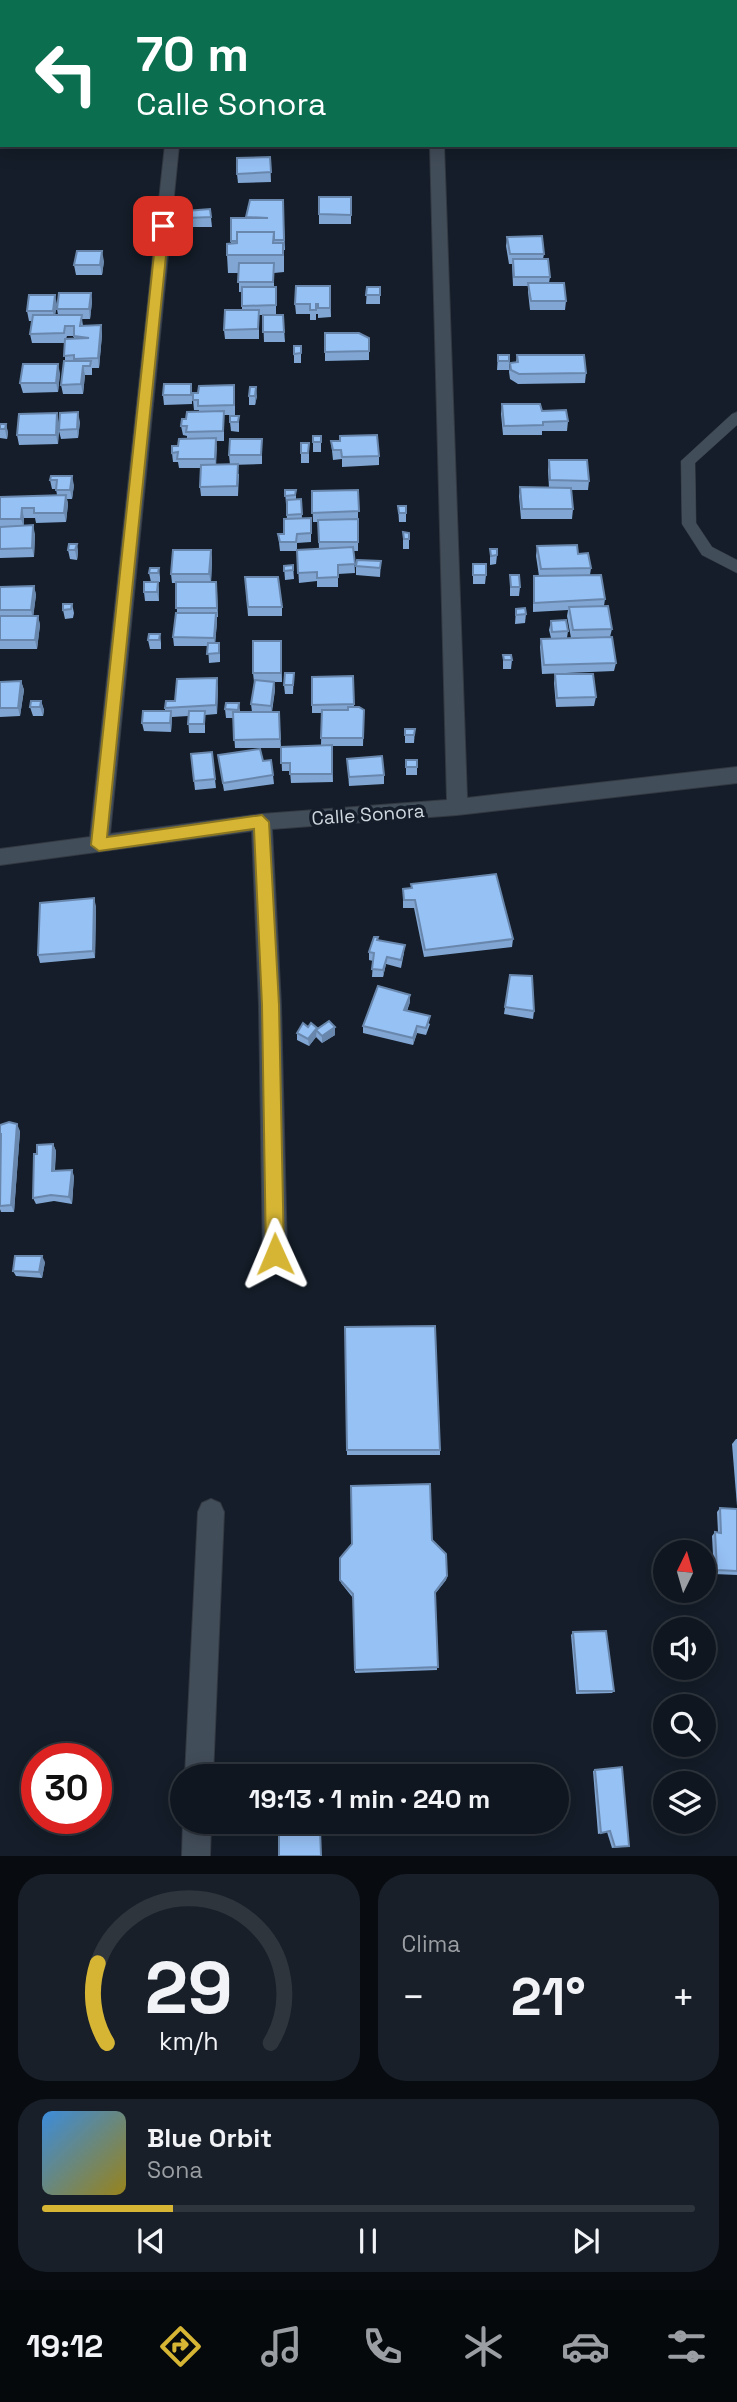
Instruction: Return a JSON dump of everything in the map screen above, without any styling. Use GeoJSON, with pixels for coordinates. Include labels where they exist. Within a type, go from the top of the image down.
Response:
{"type":"FeatureCollection","features":[{"type":"Feature","properties":{"kind":"street"},"geometry":{"type":"LineString","coordinates":[[99,845],[172,147]]}},
{"type":"Feature","properties":{"kind":"street"},"geometry":{"type":"LineString","coordinates":[[437,147],[457,807]]}},
{"type":"Feature","properties":{"kind":"street","name":"Calle Sonora"},"geometry":{"type":"LineString","coordinates":[[0,857],[262,822],[457,807],[737,775]]}},
{"type":"Feature","properties":{"kind":"street"},"geometry":{"type":"LineString","coordinates":[[262,822],[271,1005],[275,1254]]}},
{"type":"Feature","properties":{"kind":"street"},"geometry":{"type":"LineString","coordinates":[[200,1764],[211,1512]]}},
{"type":"Feature","properties":{"kind":"street"},"geometry":{"type":"LineString","coordinates":[[196,1856],[197,1834]]}},
{"type":"Feature","properties":{"kind":"lane"},"geometry":{"type":"LineString","coordinates":[[737,417],[688,461],[689,524],[708,551],[737,568]]}},
{"type":"Feature","properties":{"kind":"building"},"geometry":{"type":"Polygon","coordinates":[[[270,157],[271,172],[237,174],[237,158],[270,157]]]}},
{"type":"Feature","properties":{"kind":"building"},"geometry":{"type":"Polygon","coordinates":[[[319,197],[351,197],[351,215],[319,214],[319,197]]]}},
{"type":"Feature","properties":{"kind":"building"},"geometry":{"type":"Polygon","coordinates":[[[250,200],[283,200],[284,240],[274,240],[274,232],[237,232],[237,241],[231,241],[231,218],[268,218],[246,217],[250,200]]]}},
{"type":"Feature","properties":{"kind":"building"},"geometry":{"type":"Polygon","coordinates":[[[210,209],[211,217],[186,218],[186,211],[210,209]]]}},
{"type":"Feature","properties":{"kind":"building"},"geometry":{"type":"Polygon","coordinates":[[[237,232],[274,232],[273,243],[283,243],[283,255],[227,255],[227,244],[237,243],[237,232]]]}},
{"type":"Feature","properties":{"kind":"building"},"geometry":{"type":"Polygon","coordinates":[[[542,236],[544,254],[510,254],[507,237],[542,236]]]}},
{"type":"Feature","properties":{"kind":"building"},"geometry":{"type":"Polygon","coordinates":[[[77,251],[102,251],[100,265],[74,265],[77,251]]]}},
{"type":"Feature","properties":{"kind":"building"},"geometry":{"type":"Polygon","coordinates":[[[513,259],[548,259],[550,277],[514,277],[513,259]]]}},
{"type":"Feature","properties":{"kind":"building"},"geometry":{"type":"Polygon","coordinates":[[[239,263],[274,263],[273,282],[238,282],[239,263]]]}},
{"type":"Feature","properties":{"kind":"building"},"geometry":{"type":"Polygon","coordinates":[[[528,283],[564,283],[566,301],[531,301],[528,283]]]}},
{"type":"Feature","properties":{"kind":"building"},"geometry":{"type":"Polygon","coordinates":[[[296,286],[330,286],[330,308],[318,308],[316,304],[316,310],[310,310],[310,304],[295,304],[296,286]]]}},
{"type":"Feature","properties":{"kind":"building"},"geometry":{"type":"Polygon","coordinates":[[[242,287],[276,287],[276,305],[242,306],[242,287]]]}},
{"type":"Feature","properties":{"kind":"building"},"geometry":{"type":"Polygon","coordinates":[[[367,287],[380,287],[380,295],[366,295],[367,287]]]}},
{"type":"Feature","properties":{"kind":"building"},"geometry":{"type":"Polygon","coordinates":[[[59,293],[91,293],[89,309],[57,309],[59,293]]]}},
{"type":"Feature","properties":{"kind":"building"},"geometry":{"type":"Polygon","coordinates":[[[29,295],[55,295],[53,311],[27,311],[29,295]]]}},
{"type":"Feature","properties":{"kind":"building"},"geometry":{"type":"Polygon","coordinates":[[[225,310],[259,310],[258,329],[224,330],[225,310]]]}},
{"type":"Feature","properties":{"kind":"building"},"geometry":{"type":"Polygon","coordinates":[[[33,315],[82,315],[80,326],[101,325],[98,358],[74,359],[74,355],[64,356],[65,339],[89,338],[74,336],[74,326],[65,326],[64,333],[30,334],[33,315]]]}},
{"type":"Feature","properties":{"kind":"building"},"geometry":{"type":"Polygon","coordinates":[[[263,315],[283,315],[284,332],[263,332],[263,315]]]}},
{"type":"Feature","properties":{"kind":"building"},"geometry":{"type":"Polygon","coordinates":[[[325,333],[359,333],[369,338],[369,351],[325,352],[325,333]]]}},
{"type":"Feature","properties":{"kind":"building"},"geometry":{"type":"Polygon","coordinates":[[[294,346],[301,346],[301,353],[294,354],[294,346]]]}},
{"type":"Feature","properties":{"kind":"building"},"geometry":{"type":"Polygon","coordinates":[[[498,355],[509,355],[509,361],[498,361],[498,355]]]}},
{"type":"Feature","properties":{"kind":"building"},"geometry":{"type":"Polygon","coordinates":[[[517,355],[584,355],[586,373],[519,374],[511,370],[510,363],[518,362],[517,355]]]}},
{"type":"Feature","properties":{"kind":"building"},"geometry":{"type":"Polygon","coordinates":[[[64,361],[91,361],[90,366],[83,366],[81,384],[61,385],[64,361]]]}},
{"type":"Feature","properties":{"kind":"building"},"geometry":{"type":"Polygon","coordinates":[[[23,364],[58,364],[56,383],[20,383],[23,364]]]}},
{"type":"Feature","properties":{"kind":"building"},"geometry":{"type":"Polygon","coordinates":[[[164,384],[191,384],[191,395],[163,395],[164,384]]]}},
{"type":"Feature","properties":{"kind":"building"},"geometry":{"type":"Polygon","coordinates":[[[234,385],[234,405],[198,406],[198,400],[193,400],[193,393],[198,393],[199,386],[234,385]]]}},
{"type":"Feature","properties":{"kind":"building"},"geometry":{"type":"Polygon","coordinates":[[[250,387],[256,387],[255,396],[249,396],[250,387]]]}},
{"type":"Feature","properties":{"kind":"building"},"geometry":{"type":"Polygon","coordinates":[[[502,404],[540,404],[542,411],[566,410],[568,421],[504,426],[502,404]]]}},
{"type":"Feature","properties":{"kind":"building"},"geometry":{"type":"Polygon","coordinates":[[[224,411],[223,431],[186,432],[187,426],[181,426],[187,412],[224,411]]]}},
{"type":"Feature","properties":{"kind":"building"},"geometry":{"type":"Polygon","coordinates":[[[78,412],[77,429],[59,430],[60,413],[78,412]]]}},
{"type":"Feature","properties":{"kind":"building"},"geometry":{"type":"Polygon","coordinates":[[[57,413],[56,435],[17,435],[19,414],[57,413]]]}},
{"type":"Feature","properties":{"kind":"building"},"geometry":{"type":"Polygon","coordinates":[[[230,416],[239,416],[238,422],[230,422],[230,416]]]}},
{"type":"Feature","properties":{"kind":"building"},"geometry":{"type":"Polygon","coordinates":[[[377,435],[379,456],[342,457],[341,450],[333,450],[331,441],[340,441],[340,436],[377,435]]]}},
{"type":"Feature","properties":{"kind":"building"},"geometry":{"type":"Polygon","coordinates":[[[313,436],[321,436],[321,442],[313,442],[313,436]]]}},
{"type":"Feature","properties":{"kind":"building"},"geometry":{"type":"Polygon","coordinates":[[[216,438],[215,459],[177,459],[178,452],[172,453],[172,446],[178,446],[179,439],[216,438]]]}},
{"type":"Feature","properties":{"kind":"building"},"geometry":{"type":"Polygon","coordinates":[[[230,439],[262,439],[261,455],[229,455],[230,439]]]}},
{"type":"Feature","properties":{"kind":"building"},"geometry":{"type":"Polygon","coordinates":[[[301,443],[309,443],[308,453],[301,453],[301,443]]]}},
{"type":"Feature","properties":{"kind":"building"},"geometry":{"type":"Polygon","coordinates":[[[549,460],[587,460],[589,481],[550,480],[549,460]]]}},
{"type":"Feature","properties":{"kind":"building"},"geometry":{"type":"Polygon","coordinates":[[[238,464],[237,486],[200,487],[201,465],[238,464]]]}},
{"type":"Feature","properties":{"kind":"building"},"geometry":{"type":"Polygon","coordinates":[[[51,476],[72,476],[70,490],[56,490],[57,480],[50,480],[51,476]]]}},
{"type":"Feature","properties":{"kind":"building"},"geometry":{"type":"Polygon","coordinates":[[[520,487],[571,488],[573,509],[522,509],[520,487]]]}},
{"type":"Feature","properties":{"kind":"building"},"geometry":{"type":"Polygon","coordinates":[[[285,490],[296,490],[295,495],[285,496],[285,490]]]}},
{"type":"Feature","properties":{"kind":"building"},"geometry":{"type":"Polygon","coordinates":[[[358,490],[359,511],[312,513],[312,491],[358,490]]]}},
{"type":"Feature","properties":{"kind":"building"},"geometry":{"type":"Polygon","coordinates":[[[66,495],[64,513],[34,513],[34,508],[22,508],[21,519],[0,519],[0,497],[66,495]]]}},
{"type":"Feature","properties":{"kind":"building"},"geometry":{"type":"Polygon","coordinates":[[[301,499],[302,514],[287,515],[287,500],[301,499]]]}},
{"type":"Feature","properties":{"kind":"building"},"geometry":{"type":"Polygon","coordinates":[[[398,506],[406,506],[406,513],[399,513],[398,506]]]}},
{"type":"Feature","properties":{"kind":"building"},"geometry":{"type":"Polygon","coordinates":[[[311,518],[311,533],[297,534],[296,542],[280,542],[278,534],[284,534],[284,519],[311,518]]]}},
{"type":"Feature","properties":{"kind":"building"},"geometry":{"type":"Polygon","coordinates":[[[358,519],[358,542],[319,542],[318,520],[358,519]]]}},
{"type":"Feature","properties":{"kind":"building"},"geometry":{"type":"Polygon","coordinates":[[[33,525],[32,548],[0,549],[0,527],[33,525]]]}},
{"type":"Feature","properties":{"kind":"building"},"geometry":{"type":"Polygon","coordinates":[[[403,532],[409,533],[409,539],[404,539],[403,532]]]}},
{"type":"Feature","properties":{"kind":"building"},"geometry":{"type":"Polygon","coordinates":[[[69,544],[77,544],[75,550],[68,550],[69,544]]]}},
{"type":"Feature","properties":{"kind":"building"},"geometry":{"type":"Polygon","coordinates":[[[577,545],[578,554],[588,553],[591,568],[541,569],[537,546],[577,545]]]}},
{"type":"Feature","properties":{"kind":"building"},"geometry":{"type":"Polygon","coordinates":[[[353,547],[355,564],[338,565],[338,577],[317,578],[317,572],[298,573],[297,550],[353,547]]]}},
{"type":"Feature","properties":{"kind":"building"},"geometry":{"type":"Polygon","coordinates":[[[490,549],[497,549],[497,555],[491,556],[490,549]]]}},
{"type":"Feature","properties":{"kind":"building"},"geometry":{"type":"Polygon","coordinates":[[[173,550],[211,550],[209,574],[171,574],[173,550]]]}},
{"type":"Feature","properties":{"kind":"building"},"geometry":{"type":"Polygon","coordinates":[[[357,560],[381,561],[380,568],[356,566],[357,560]]]}},
{"type":"Feature","properties":{"kind":"building"},"geometry":{"type":"Polygon","coordinates":[[[473,564],[486,564],[486,575],[473,575],[473,564]]]}},
{"type":"Feature","properties":{"kind":"building"},"geometry":{"type":"Polygon","coordinates":[[[293,565],[293,570],[284,571],[284,566],[293,565]]]}},
{"type":"Feature","properties":{"kind":"building"},"geometry":{"type":"Polygon","coordinates":[[[150,568],[159,568],[158,573],[149,573],[150,568]]]}},
{"type":"Feature","properties":{"kind":"building"},"geometry":{"type":"Polygon","coordinates":[[[510,575],[519,575],[520,587],[511,587],[510,575]]]}},
{"type":"Feature","properties":{"kind":"building"},"geometry":{"type":"Polygon","coordinates":[[[601,575],[605,599],[534,603],[534,576],[601,575]]]}},
{"type":"Feature","properties":{"kind":"building"},"geometry":{"type":"Polygon","coordinates":[[[245,577],[278,577],[282,607],[248,607],[245,577]]]}},
{"type":"Feature","properties":{"kind":"building"},"geometry":{"type":"Polygon","coordinates":[[[144,582],[158,582],[157,592],[144,592],[144,582]]]}},
{"type":"Feature","properties":{"kind":"building"},"geometry":{"type":"Polygon","coordinates":[[[176,582],[216,582],[217,608],[176,608],[176,582]]]}},
{"type":"Feature","properties":{"kind":"building"},"geometry":{"type":"Polygon","coordinates":[[[34,586],[31,610],[0,610],[0,587],[34,586]]]}},
{"type":"Feature","properties":{"kind":"building"},"geometry":{"type":"Polygon","coordinates":[[[63,604],[72,604],[71,609],[63,610],[63,604]]]}},
{"type":"Feature","properties":{"kind":"building"},"geometry":{"type":"Polygon","coordinates":[[[608,606],[612,629],[573,630],[569,607],[608,606]]]}},
{"type":"Feature","properties":{"kind":"building"},"geometry":{"type":"Polygon","coordinates":[[[525,608],[526,614],[516,615],[516,609],[525,608]]]}},
{"type":"Feature","properties":{"kind":"building"},"geometry":{"type":"Polygon","coordinates":[[[176,613],[216,613],[214,638],[173,637],[176,613]]]}},
{"type":"Feature","properties":{"kind":"building"},"geometry":{"type":"Polygon","coordinates":[[[0,616],[38,616],[35,640],[0,640],[0,616]]]}},
{"type":"Feature","properties":{"kind":"building"},"geometry":{"type":"Polygon","coordinates":[[[566,620],[568,631],[552,632],[551,621],[566,620]]]}},
{"type":"Feature","properties":{"kind":"building"},"geometry":{"type":"Polygon","coordinates":[[[149,634],[160,634],[159,640],[148,640],[149,634]]]}},
{"type":"Feature","properties":{"kind":"building"},"geometry":{"type":"Polygon","coordinates":[[[612,637],[616,663],[544,665],[541,639],[612,637]]]}},
{"type":"Feature","properties":{"kind":"building"},"geometry":{"type":"Polygon","coordinates":[[[253,641],[281,641],[281,673],[253,673],[253,641]]]}},
{"type":"Feature","properties":{"kind":"building"},"geometry":{"type":"Polygon","coordinates":[[[208,643],[219,643],[219,653],[207,654],[208,643]]]}},
{"type":"Feature","properties":{"kind":"building"},"geometry":{"type":"Polygon","coordinates":[[[503,655],[511,655],[512,660],[504,660],[503,655]]]}},
{"type":"Feature","properties":{"kind":"building"},"geometry":{"type":"Polygon","coordinates":[[[285,673],[294,673],[293,685],[284,685],[285,673]]]}},
{"type":"Feature","properties":{"kind":"building"},"geometry":{"type":"Polygon","coordinates":[[[555,674],[593,674],[596,697],[557,698],[555,674]]]}},
{"type":"Feature","properties":{"kind":"building"},"geometry":{"type":"Polygon","coordinates":[[[353,676],[354,704],[312,705],[312,677],[353,676]]]}},
{"type":"Feature","properties":{"kind":"building"},"geometry":{"type":"Polygon","coordinates":[[[217,678],[216,705],[165,708],[166,701],[175,701],[177,679],[217,678]]]}},
{"type":"Feature","properties":{"kind":"building"},"geometry":{"type":"Polygon","coordinates":[[[255,680],[274,682],[271,706],[251,704],[255,680]]]}},
{"type":"Feature","properties":{"kind":"building"},"geometry":{"type":"Polygon","coordinates":[[[21,681],[18,708],[0,708],[0,682],[21,681]]]}},
{"type":"Feature","properties":{"kind":"building"},"geometry":{"type":"Polygon","coordinates":[[[31,701],[41,701],[40,707],[30,707],[31,701]]]}},
{"type":"Feature","properties":{"kind":"building"},"geometry":{"type":"Polygon","coordinates":[[[226,703],[239,703],[238,710],[225,709],[226,703]]]}},
{"type":"Feature","properties":{"kind":"building"},"geometry":{"type":"Polygon","coordinates":[[[348,707],[364,710],[363,738],[321,738],[322,710],[348,710],[348,707]]]}},
{"type":"Feature","properties":{"kind":"building"},"geometry":{"type":"Polygon","coordinates":[[[143,711],[171,711],[170,723],[142,723],[143,711]]]}},
{"type":"Feature","properties":{"kind":"building"},"geometry":{"type":"Polygon","coordinates":[[[189,711],[205,711],[204,724],[188,724],[189,711]]]}},
{"type":"Feature","properties":{"kind":"building"},"geometry":{"type":"Polygon","coordinates":[[[233,712],[279,712],[280,739],[234,740],[233,712]]]}},
{"type":"Feature","properties":{"kind":"building"},"geometry":{"type":"Polygon","coordinates":[[[405,729],[415,729],[414,735],[405,735],[405,729]]]}},
{"type":"Feature","properties":{"kind":"building"},"geometry":{"type":"Polygon","coordinates":[[[332,745],[332,774],[290,774],[290,763],[281,763],[281,747],[332,745]]]}},
{"type":"Feature","properties":{"kind":"building"},"geometry":{"type":"Polygon","coordinates":[[[260,749],[263,761],[271,760],[273,775],[223,783],[218,755],[260,749]]]}},
{"type":"Feature","properties":{"kind":"building"},"geometry":{"type":"Polygon","coordinates":[[[212,752],[215,779],[194,781],[191,754],[212,752]]]}},
{"type":"Feature","properties":{"kind":"building"},"geometry":{"type":"Polygon","coordinates":[[[382,756],[384,775],[349,777],[347,759],[382,756]]]}},
{"type":"Feature","properties":{"kind":"building"},"geometry":{"type":"Polygon","coordinates":[[[406,760],[417,760],[417,767],[406,767],[406,760]]]}},
{"type":"Feature","properties":{"kind":"building"},"geometry":{"type":"Polygon","coordinates":[[[496,874],[513,939],[425,950],[415,900],[404,900],[403,889],[412,888],[411,884],[496,874]]]}},
{"type":"Feature","properties":{"kind":"building"},"geometry":{"type":"Polygon","coordinates":[[[94,898],[93,951],[38,955],[40,903],[94,898]]]}},
{"type":"Feature","properties":{"kind":"building"},"geometry":{"type":"Polygon","coordinates":[[[374,937],[378,937],[377,940],[405,945],[401,960],[387,957],[383,970],[372,969],[374,953],[369,952],[374,937]]]}},
{"type":"Feature","properties":{"kind":"building"},"geometry":{"type":"Polygon","coordinates":[[[510,975],[532,976],[534,1011],[505,1007],[510,975]]]}},
{"type":"Feature","properties":{"kind":"building"},"geometry":{"type":"Polygon","coordinates":[[[378,986],[410,995],[404,1010],[430,1016],[426,1028],[417,1026],[413,1038],[363,1026],[378,986]]]}},
{"type":"Feature","properties":{"kind":"building"},"geometry":{"type":"Polygon","coordinates":[[[329,1021],[335,1027],[322,1036],[316,1030],[329,1021]]]}},
{"type":"Feature","properties":{"kind":"building"},"geometry":{"type":"Polygon","coordinates":[[[303,1023],[308,1027],[311,1023],[317,1028],[308,1039],[297,1033],[303,1023]]]}},
{"type":"Feature","properties":{"kind":"building"},"geometry":{"type":"Polygon","coordinates":[[[9,1122],[17,1124],[11,1205],[0,1206],[0,1125],[9,1122]]]}},
{"type":"Feature","properties":{"kind":"building"},"geometry":{"type":"Polygon","coordinates":[[[53,1144],[52,1171],[72,1170],[69,1197],[51,1195],[33,1198],[34,1154],[37,1154],[37,1145],[53,1144]]]}},
{"type":"Feature","properties":{"kind":"building"},"geometry":{"type":"Polygon","coordinates":[[[15,1256],[42,1256],[39,1272],[13,1271],[15,1256]]]}},
{"type":"Feature","properties":{"kind":"building"},"geometry":{"type":"Polygon","coordinates":[[[435,1326],[440,1450],[347,1450],[345,1327],[435,1326]]]}},
{"type":"Feature","properties":{"kind":"building"},"geometry":{"type":"Polygon","coordinates":[[[430,1484],[432,1540],[446,1554],[447,1576],[435,1592],[438,1667],[355,1670],[353,1594],[340,1580],[340,1558],[352,1544],[351,1486],[430,1484]]]}},
{"type":"Feature","properties":{"kind":"building"},"geometry":{"type":"Polygon","coordinates":[[[720,1508],[737,1509],[737,1571],[717,1570],[715,1532],[721,1533],[720,1508]]]}},
{"type":"Feature","properties":{"kind":"building"},"geometry":{"type":"Polygon","coordinates":[[[606,1631],[614,1691],[578,1691],[573,1632],[606,1631]]]}},
{"type":"Feature","properties":{"kind":"building"},"geometry":{"type":"Polygon","coordinates":[[[622,1767],[629,1846],[615,1847],[610,1831],[601,1833],[595,1770],[622,1767]]]}},
{"type":"Feature","properties":{"kind":"building"},"geometry":{"type":"Polygon","coordinates":[[[279,1834],[320,1834],[321,1856],[279,1856],[279,1834]]]}},
{"type":"Feature","properties":{"kind":"route"},"geometry":{"type":"LineString","coordinates":[[163,226],[99,845],[262,822],[271,1005],[275,1254]]}}]}
